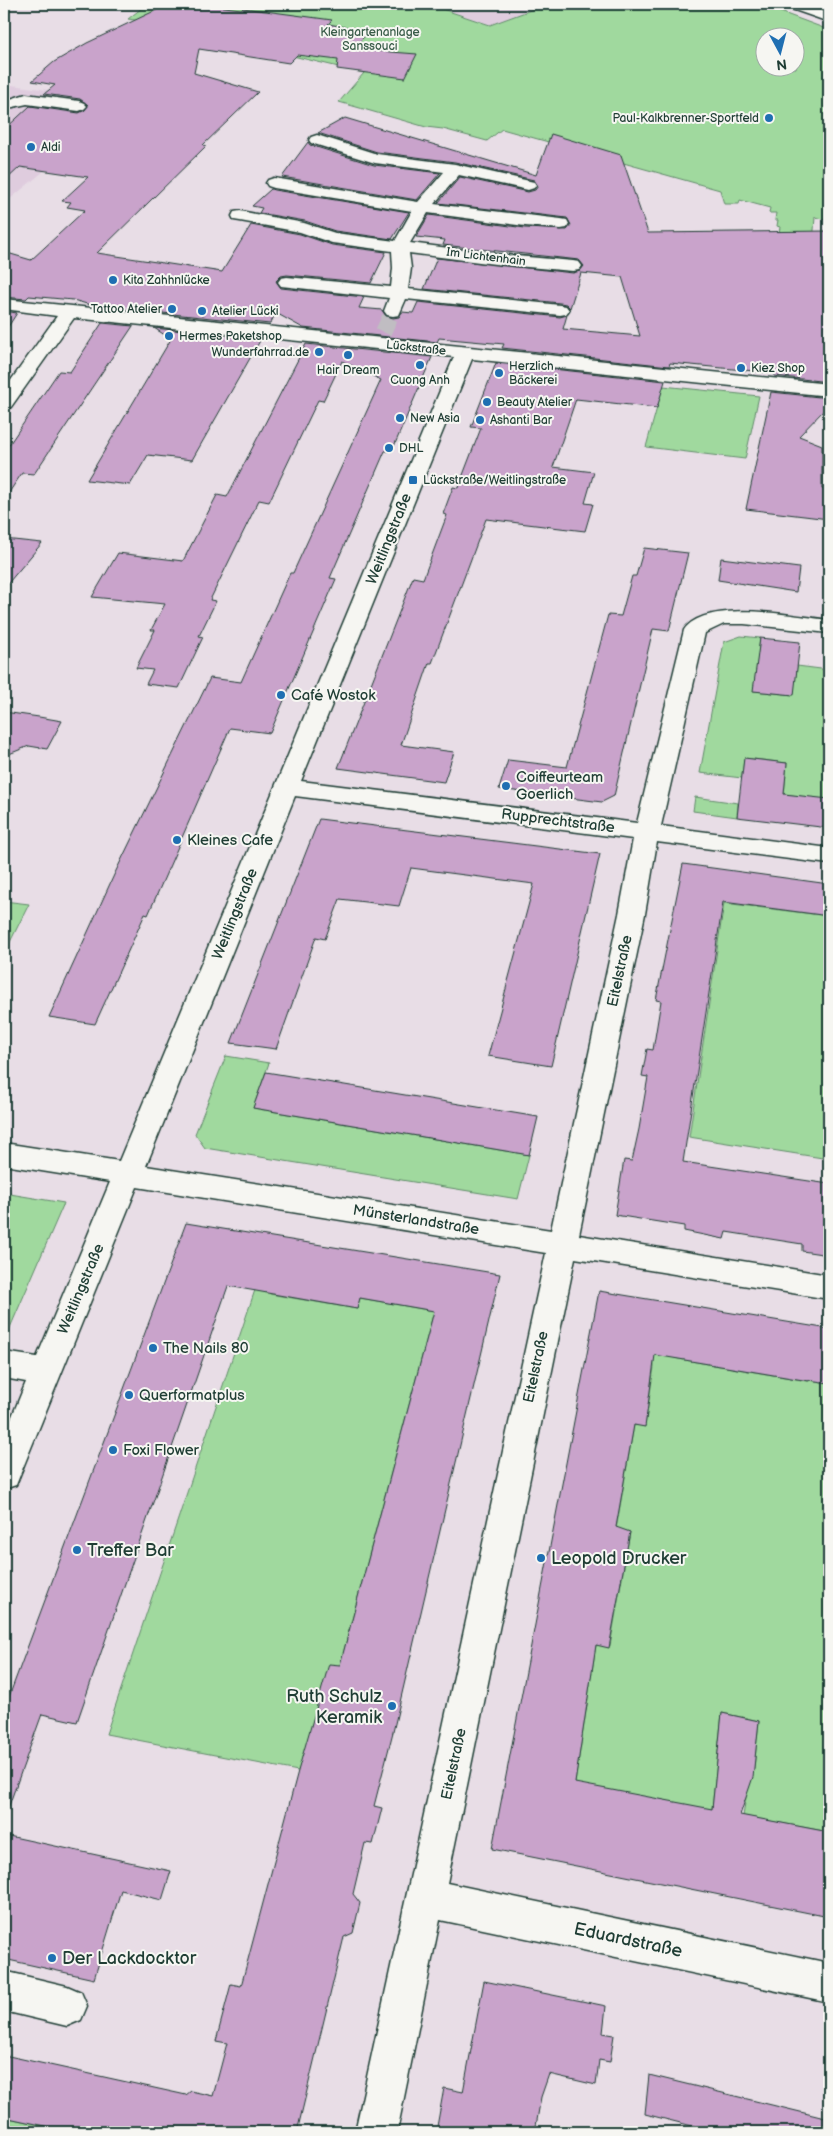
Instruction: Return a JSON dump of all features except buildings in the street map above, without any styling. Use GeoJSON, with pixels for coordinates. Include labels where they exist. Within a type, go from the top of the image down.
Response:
{"type":"FeatureCollection","features":[{"type":"Feature","properties":{"kind":"street"},"geometry":{"type":"LineString","coordinates":[[791,4],[829,18]]}},
{"type":"Feature","properties":{"kind":"street"},"geometry":{"type":"LineString","coordinates":[[6,105],[26,99],[79,106]]}},
{"type":"Feature","properties":{"kind":"street"},"geometry":{"type":"LineString","coordinates":[[317,140],[375,158],[455,169],[528,185]]}},
{"type":"Feature","properties":{"kind":"street"},"geometry":{"type":"LineString","coordinates":[[393,311],[399,293],[402,268],[400,246],[423,207],[455,169]]}},
{"type":"Feature","properties":{"kind":"street"},"geometry":{"type":"LineString","coordinates":[[274,183],[404,206],[423,207],[507,220],[561,224]]}},
{"type":"Feature","properties":{"kind":"street","name":"Im Lichtenhain"},"geometry":{"type":"LineString","coordinates":[[240,216],[304,228],[332,238],[495,259],[573,266]]}},
{"type":"Feature","properties":{"kind":"street"},"geometry":{"type":"LineString","coordinates":[[287,282],[560,310]]}},
{"type":"Feature","properties":{"kind":"street","name":"Lückstraße"},"geometry":{"type":"LineString","coordinates":[[4,304],[829,390]]}},
{"type":"Feature","properties":{"kind":"street"},"geometry":{"type":"LineString","coordinates":[[4,403],[68,312]]}},
{"type":"Feature","properties":{"kind":"street","name":"Weitlingstraße"},"geometry":{"type":"LineString","coordinates":[[4,1475],[465,353]]}},
{"type":"Feature","properties":{"kind":"street","name":"Eitelstraße"},"geometry":{"type":"LineString","coordinates":[[376,2132],[628,933],[647,832],[695,630],[720,618],[744,617],[829,626]]}},
{"type":"Feature","properties":{"kind":"street","name":"Rupprechtstraße"},"geometry":{"type":"LineString","coordinates":[[287,787],[829,856]]}},
{"type":"Feature","properties":{"kind":"street","name":"Münsterlandstraße"},"geometry":{"type":"LineString","coordinates":[[4,1154],[829,1287]]}},
{"type":"Feature","properties":{"kind":"street"},"geometry":{"type":"LineString","coordinates":[[4,1365],[46,1372]]}},
{"type":"Feature","properties":{"kind":"street","name":"Eduardstraße"},"geometry":{"type":"LineString","coordinates":[[426,1898],[829,1983]]}},
{"type":"Feature","properties":{"kind":"street"},"geometry":{"type":"LineString","coordinates":[[4,1991],[67,2006]]}},
{"type":"Feature","properties":{"kind":"shaded area"},"geometry":{"type":"Polygon","coordinates":[[[427,4],[547,4],[490,25],[427,4]]]}},
{"type":"Feature","properties":{"kind":"shaded area"},"geometry":{"type":"Polygon","coordinates":[[[4,84],[129,101],[4,204],[4,84]]]}},
{"type":"Feature","properties":{"kind":"green space","name":"Kleingartenanlage Sanssouci"},"geometry":{"type":"Polygon","coordinates":[[[147,4],[427,4],[490,25],[547,4],[759,4],[829,30],[829,221],[815,217],[812,256],[779,233],[778,220],[775,220],[776,213],[769,213],[770,208],[740,200],[739,204],[724,204],[720,190],[502,129],[487,141],[443,129],[426,127],[339,102],[364,73],[276,52],[204,31],[128,19],[147,4]]]}},
{"type":"Feature","properties":{"kind":"green space"},"geometry":{"type":"Polygon","coordinates":[[[663,386],[759,396],[745,459],[646,447],[663,386]]]}},
{"type":"Feature","properties":{"kind":"green space"},"geometry":{"type":"Polygon","coordinates":[[[741,636],[760,638],[754,691],[793,695],[797,666],[829,670],[829,800],[784,794],[787,763],[744,758],[742,778],[700,773],[724,642],[741,636]]]}},
{"type":"Feature","properties":{"kind":"green space"},"geometry":{"type":"Polygon","coordinates":[[[695,797],[738,803],[737,817],[693,811],[695,797]]]}},
{"type":"Feature","properties":{"kind":"green space"},"geometry":{"type":"Polygon","coordinates":[[[4,901],[29,904],[4,954],[4,901]]]}},
{"type":"Feature","properties":{"kind":"green space"},"geometry":{"type":"Polygon","coordinates":[[[724,903],[829,916],[829,1159],[689,1137],[724,903]]]}},
{"type":"Feature","properties":{"kind":"green space"},"geometry":{"type":"Polygon","coordinates":[[[226,1056],[269,1063],[253,1108],[529,1155],[518,1199],[205,1148],[195,1134],[226,1056]]]}},
{"type":"Feature","properties":{"kind":"green space"},"geometry":{"type":"Polygon","coordinates":[[[4,1193],[64,1203],[9,1330],[4,1329],[4,1193]]]}},
{"type":"Feature","properties":{"kind":"green space"},"geometry":{"type":"Polygon","coordinates":[[[258,1281],[270,1294],[357,1309],[360,1298],[434,1311],[340,1665],[298,1771],[106,1734],[258,1281]]]}},
{"type":"Feature","properties":{"kind":"green space"},"geometry":{"type":"Polygon","coordinates":[[[653,1352],[679,1359],[829,1383],[829,1832],[743,1816],[749,1778],[753,1777],[759,1721],[722,1713],[712,1809],[573,1796],[596,1645],[610,1646],[630,1532],[616,1529],[634,1425],[645,1426],[654,1367],[653,1352]]]}},
{"type":"Feature","properties":{"kind":"green space"},"geometry":{"type":"Polygon","coordinates":[[[4,2117],[73,2132],[4,2132],[4,2117]]]}},
{"type":"Feature","properties":{"kind":"tunnel"},"geometry":{"type":"LineString","coordinates":[[383,332],[393,311]]}},
{"type":"Feature","properties":{"kind":"place","name":"Paul-Kalkbrenner-Sportfeld"},"geometry":{"type":"Point","coordinates":[769,118]}},
{"type":"Feature","properties":{"kind":"place","name":"Aldi"},"geometry":{"type":"Point","coordinates":[31,147]}},
{"type":"Feature","properties":{"kind":"place","name":"Kita Zahhnlücke"},"geometry":{"type":"Point","coordinates":[113,280]}},
{"type":"Feature","properties":{"kind":"place","name":"Tattoo Atelier"},"geometry":{"type":"Point","coordinates":[172,309]}},
{"type":"Feature","properties":{"kind":"place","name":"Atelier Lücki"},"geometry":{"type":"Point","coordinates":[202,311]}},
{"type":"Feature","properties":{"kind":"place","name":"Hermes Paketshop"},"geometry":{"type":"Point","coordinates":[169,336]}},
{"type":"Feature","properties":{"kind":"place","name":"Wunderfahrrad.de"},"geometry":{"type":"Point","coordinates":[319,352]}},
{"type":"Feature","properties":{"kind":"place","name":"Hair Dream"},"geometry":{"type":"Point","coordinates":[348,355]}},
{"type":"Feature","properties":{"kind":"place","name":"Cuong Anh"},"geometry":{"type":"Point","coordinates":[420,365]}},
{"type":"Feature","properties":{"kind":"place","name":"Kiez Shop"},"geometry":{"type":"Point","coordinates":[741,368]}},
{"type":"Feature","properties":{"kind":"place","name":"Herzlich Bäckerei"},"geometry":{"type":"Point","coordinates":[499,373]}},
{"type":"Feature","properties":{"kind":"place","name":"Beauty Atelier"},"geometry":{"type":"Point","coordinates":[487,402]}},
{"type":"Feature","properties":{"kind":"place","name":"New Asia"},"geometry":{"type":"Point","coordinates":[400,418]}},
{"type":"Feature","properties":{"kind":"place","name":"Ashanti Bar"},"geometry":{"type":"Point","coordinates":[480,420]}},
{"type":"Feature","properties":{"kind":"place","name":"DHL"},"geometry":{"type":"Point","coordinates":[389,448]}},
{"type":"Feature","properties":{"kind":"place","name":"Lückstraße/Weitlingstraße"},"geometry":{"type":"Point","coordinates":[413,480]}},
{"type":"Feature","properties":{"kind":"place","name":"Café Wostok"},"geometry":{"type":"Point","coordinates":[281,695]}},
{"type":"Feature","properties":{"kind":"place","name":"Coiffeurteam Goerlich"},"geometry":{"type":"Point","coordinates":[506,786]}},
{"type":"Feature","properties":{"kind":"place","name":"Kleines Cafe"},"geometry":{"type":"Point","coordinates":[177,840]}},
{"type":"Feature","properties":{"kind":"place","name":"The Nails 80"},"geometry":{"type":"Point","coordinates":[153,1348]}},
{"type":"Feature","properties":{"kind":"place","name":"Querformatplus"},"geometry":{"type":"Point","coordinates":[129,1395]}},
{"type":"Feature","properties":{"kind":"place","name":"Foxi Flower"},"geometry":{"type":"Point","coordinates":[113,1450]}},
{"type":"Feature","properties":{"kind":"place","name":"Treffer Bar"},"geometry":{"type":"Point","coordinates":[77,1550]}},
{"type":"Feature","properties":{"kind":"place","name":"Leopold Drucker"},"geometry":{"type":"Point","coordinates":[541,1558]}},
{"type":"Feature","properties":{"kind":"place","name":"Ruth Schulz Keramik"},"geometry":{"type":"Point","coordinates":[392,1706]}},
{"type":"Feature","properties":{"kind":"place","name":"Der Lackdocktor"},"geometry":{"type":"Point","coordinates":[52,1958]}}]}
